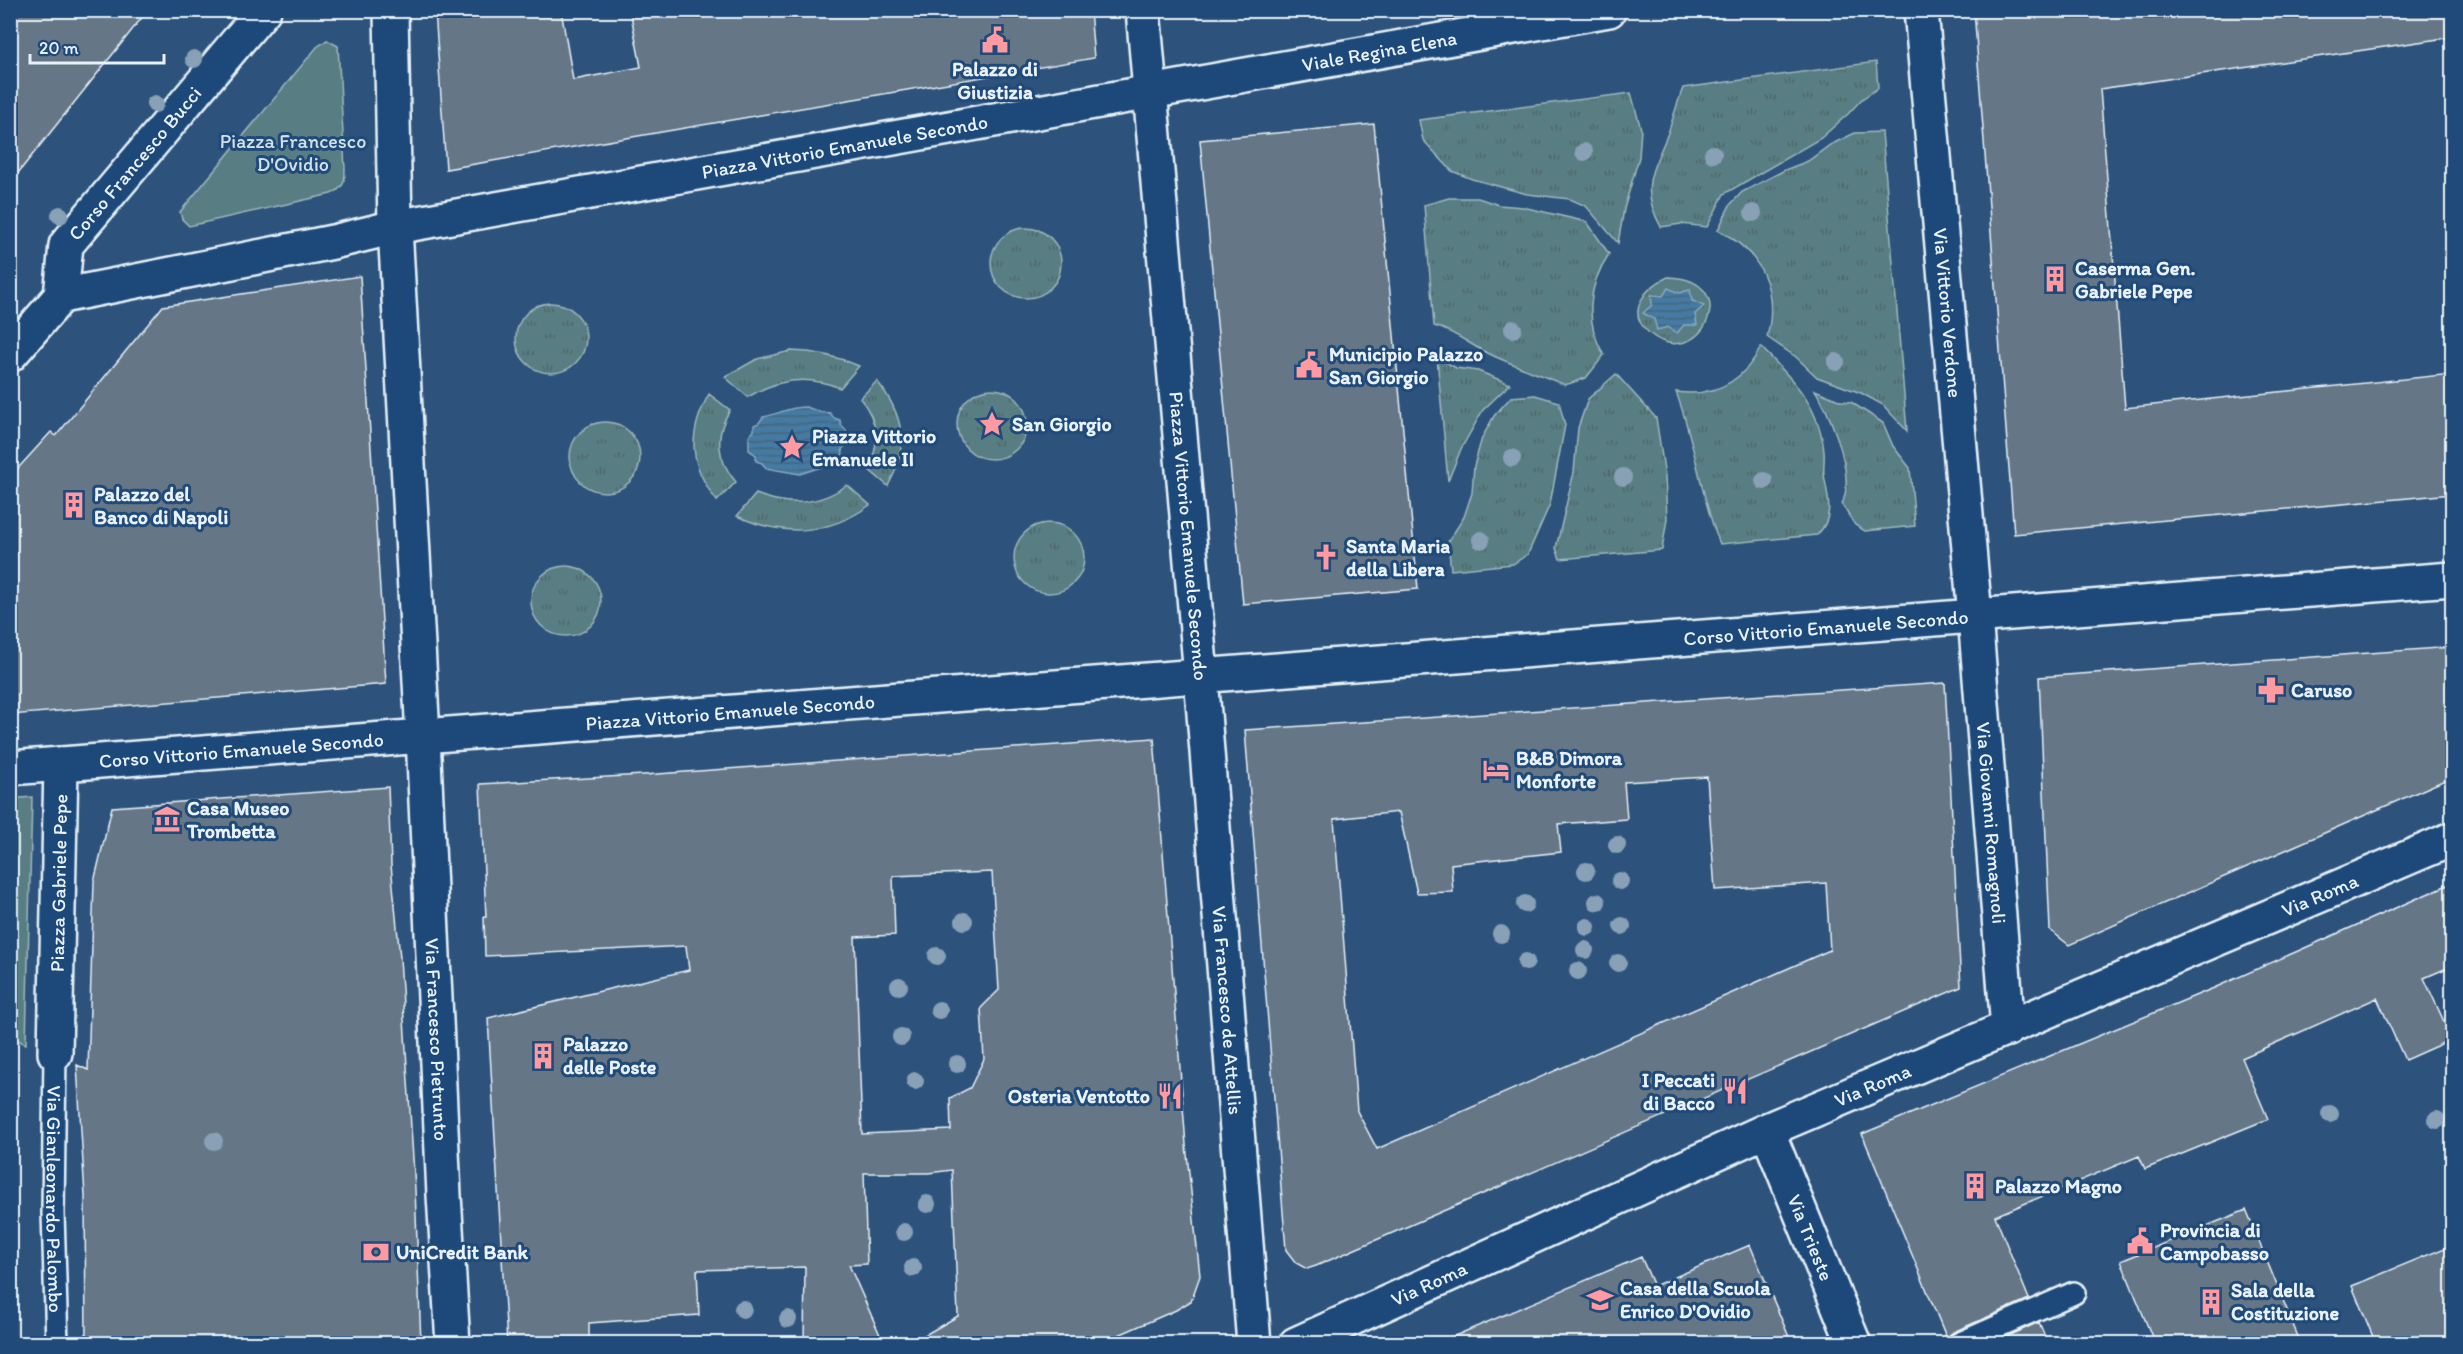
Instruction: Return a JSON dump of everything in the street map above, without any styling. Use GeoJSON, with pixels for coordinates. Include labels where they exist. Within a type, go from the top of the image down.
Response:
{"type":"FeatureCollection","features":[{"type":"Feature","properties":{"kind":"street","name":"Corso Francesco Bucci"},"geometry":{"type":"LineString","coordinates":[[61,296],[66,245],[264,10]]}},
{"type":"Feature","properties":{"kind":"street"},"geometry":{"type":"LineString","coordinates":[[391,10],[395,227],[423,736]]}},
{"type":"Feature","properties":{"kind":"street"},"geometry":{"type":"LineString","coordinates":[[1143,10],[1151,92]]}},
{"type":"Feature","properties":{"kind":"street","name":"Viale Regina Elena"},"geometry":{"type":"LineString","coordinates":[[1151,92],[1609,10]]}},
{"type":"Feature","properties":{"kind":"street","name":"Via Vittorio Verdone"},"geometry":{"type":"LineString","coordinates":[[1921,10],[1975,616]]}},
{"type":"Feature","properties":{"kind":"street","name":"Piazza Vittorio Emanuele Secondo"},"geometry":{"type":"LineString","coordinates":[[395,227],[1151,92],[1201,676],[423,736]]}},
{"type":"Feature","properties":{"kind":"street"},"geometry":{"type":"LineString","coordinates":[[10,355],[61,296],[333,243],[395,227]]}},
{"type":"Feature","properties":{"kind":"street","name":"Corso Vittorio Emanuele Secondo"},"geometry":{"type":"LineString","coordinates":[[1201,676],[2452,579]]}},
{"type":"Feature","properties":{"kind":"street","name":"Via Giovanni Romagnoli"},"geometry":{"type":"LineString","coordinates":[[1975,616],[2008,1029]]}},
{"type":"Feature","properties":{"kind":"street","name":"Via Francesco de Attellis"},"geometry":{"type":"LineString","coordinates":[[1201,676],[1254,1344]]}},
{"type":"Feature","properties":{"kind":"street","name":"Corso Vittorio Emanuele Secondo"},"geometry":{"type":"LineString","coordinates":[[61,764],[423,736]]}},
{"type":"Feature","properties":{"kind":"street","name":"Via Francesco Pietrunto"},"geometry":{"type":"LineString","coordinates":[[423,736],[453,1344]]}},
{"type":"Feature","properties":{"kind":"street","name":"Piazza Gabriele Pepe"},"geometry":{"type":"LineString","coordinates":[[10,768],[61,764],[55,1053]]}},
{"type":"Feature","properties":{"kind":"street","name":"Via Roma"},"geometry":{"type":"LineString","coordinates":[[1296,1344],[1767,1131],[2452,839]]}},
{"type":"Feature","properties":{"kind":"street","name":"Via Trieste"},"geometry":{"type":"LineString","coordinates":[[1767,1131],[1854,1344]]}},
{"type":"Feature","properties":{"kind":"lane","name":"Via Gianleonardo Palombo"},"geometry":{"type":"LineString","coordinates":[[55,1053],[53,1213],[57,1344]]}},
{"type":"Feature","properties":{"kind":"lane"},"geometry":{"type":"LineString","coordinates":[[1958,1344],[2074,1293]]}},
{"type":"Feature","properties":{"kind":"green space","name":"Piazza Francesco D'Ovidio"},"geometry":{"type":"Polygon","coordinates":[[[327,40],[338,46],[345,169],[341,187],[331,194],[189,226],[182,219],[180,212],[317,47],[327,40]]]}},
{"type":"Feature","properties":{"kind":"green space"},"geometry":{"type":"Polygon","coordinates":[[[1876,62],[1878,88],[1862,99],[1821,138],[1724,194],[1707,227],[1681,224],[1661,227],[1651,201],[1650,180],[1683,88],[1876,62]]]}},
{"type":"Feature","properties":{"kind":"green space"},"geometry":{"type":"Polygon","coordinates":[[[1631,93],[1641,129],[1639,157],[1624,209],[1618,243],[1586,206],[1570,199],[1527,194],[1452,171],[1423,140],[1419,120],[1631,93]]]}},
{"type":"Feature","properties":{"kind":"green space"},"geometry":{"type":"Polygon","coordinates":[[[1882,132],[1907,431],[1883,405],[1861,393],[1817,377],[1796,357],[1767,337],[1770,303],[1763,274],[1756,261],[1745,249],[1718,230],[1730,205],[1742,192],[1808,161],[1830,145],[1855,133],[1882,132]]]}},
{"type":"Feature","properties":{"kind":"green space"},"geometry":{"type":"Polygon","coordinates":[[[1449,198],[1478,198],[1499,205],[1523,207],[1587,222],[1609,254],[1597,278],[1591,304],[1593,330],[1604,355],[1586,378],[1565,385],[1506,362],[1455,334],[1434,326],[1424,205],[1449,198]]]}},
{"type":"Feature","properties":{"kind":"green space"},"geometry":{"type":"Polygon","coordinates":[[[1026,228],[1045,234],[1055,244],[1061,263],[1055,282],[1045,292],[1026,298],[1007,292],[997,282],[991,263],[997,244],[1007,234],[1026,228]]]}},
{"type":"Feature","properties":{"kind":"green space"},"geometry":{"type":"Polygon","coordinates":[[[1668,277],[1692,282],[1705,292],[1710,307],[1707,322],[1698,334],[1684,342],[1667,343],[1649,333],[1638,316],[1641,300],[1660,281],[1668,277]],[[1679,293],[1663,296],[1644,313],[1692,301],[1679,293]]]}},
{"type":"Feature","properties":{"kind":"green space"},"geometry":{"type":"Polygon","coordinates":[[[551,303],[564,306],[576,313],[583,325],[586,338],[583,351],[576,363],[564,370],[551,373],[538,370],[526,363],[519,351],[516,338],[519,325],[526,313],[538,306],[551,303]]]}},
{"type":"Feature","properties":{"kind":"green space"},"geometry":{"type":"Polygon","coordinates":[[[1761,347],[1794,382],[1817,420],[1824,452],[1828,514],[1823,528],[1817,535],[1720,544],[1707,506],[1676,392],[1703,392],[1726,384],[1745,370],[1761,347]]]}},
{"type":"Feature","properties":{"kind":"green space"},"geometry":{"type":"Polygon","coordinates":[[[791,351],[826,355],[859,366],[840,388],[816,381],[793,381],[770,386],[748,397],[725,377],[757,359],[791,351]]]}},
{"type":"Feature","properties":{"kind":"green space"},"geometry":{"type":"Polygon","coordinates":[[[1437,357],[1456,368],[1478,371],[1510,384],[1483,410],[1461,449],[1448,481],[1437,357]]]}},
{"type":"Feature","properties":{"kind":"green space"},"geometry":{"type":"Polygon","coordinates":[[[1616,374],[1656,418],[1665,476],[1667,519],[1662,550],[1560,559],[1556,548],[1574,472],[1578,428],[1588,399],[1616,374]]]}},
{"type":"Feature","properties":{"kind":"green space"},"geometry":{"type":"Polygon","coordinates":[[[877,381],[893,406],[901,432],[899,458],[888,486],[868,469],[875,450],[876,432],[871,415],[860,398],[877,381]]]}},
{"type":"Feature","properties":{"kind":"green space"},"geometry":{"type":"Polygon","coordinates":[[[992,389],[1005,392],[1017,399],[1024,411],[1027,424],[1024,437],[1017,449],[1005,456],[992,459],[979,456],[967,449],[960,437],[957,424],[960,411],[967,399],[979,392],[992,389]]]}},
{"type":"Feature","properties":{"kind":"green space"},"geometry":{"type":"Polygon","coordinates":[[[1815,390],[1841,401],[1851,402],[1883,423],[1893,446],[1910,468],[1915,526],[1865,531],[1855,525],[1842,505],[1846,491],[1846,475],[1841,450],[1826,410],[1815,390]]]}},
{"type":"Feature","properties":{"kind":"green space"},"geometry":{"type":"Polygon","coordinates":[[[709,394],[730,410],[722,429],[720,447],[725,465],[736,482],[717,501],[701,475],[694,449],[697,423],[709,394]]]}},
{"type":"Feature","properties":{"kind":"green space"},"geometry":{"type":"Polygon","coordinates":[[[1535,395],[1559,402],[1565,425],[1550,504],[1528,554],[1513,564],[1451,570],[1448,542],[1464,517],[1472,493],[1474,466],[1482,438],[1494,416],[1511,397],[1535,395]]]}},
{"type":"Feature","properties":{"kind":"green space"},"geometry":{"type":"Polygon","coordinates":[[[605,422],[618,425],[630,432],[637,444],[640,457],[637,470],[630,482],[618,489],[605,492],[592,489],[580,482],[573,470],[570,457],[573,444],[580,432],[592,425],[605,422]]]}},
{"type":"Feature","properties":{"kind":"green space"},"geometry":{"type":"Polygon","coordinates":[[[847,485],[870,505],[854,515],[822,527],[788,530],[754,523],[737,516],[756,494],[780,501],[803,502],[825,497],[847,485]]]}},
{"type":"Feature","properties":{"kind":"green space"},"geometry":{"type":"Polygon","coordinates":[[[1049,523],[1068,529],[1078,539],[1084,558],[1078,577],[1068,587],[1049,593],[1030,587],[1020,577],[1014,558],[1020,539],[1030,529],[1049,523]]]}},
{"type":"Feature","properties":{"kind":"green space"},"geometry":{"type":"Polygon","coordinates":[[[566,566],[579,569],[591,576],[598,588],[601,601],[598,614],[591,626],[579,633],[566,636],[553,633],[541,626],[534,614],[531,601],[534,588],[541,576],[553,569],[566,566]]]}},
{"type":"Feature","properties":{"kind":"green space"},"geometry":{"type":"Polygon","coordinates":[[[32,797],[26,1044],[11,1037],[10,799],[32,797]]]}},
{"type":"Feature","properties":{"kind":"water"},"geometry":{"type":"Polygon","coordinates":[[[1668,288],[1679,293],[1690,290],[1692,301],[1704,306],[1695,314],[1697,325],[1684,325],[1677,333],[1668,327],[1657,330],[1654,319],[1643,313],[1652,305],[1651,295],[1663,296],[1668,288]]]}},
{"type":"Feature","properties":{"kind":"water"},"geometry":{"type":"Polygon","coordinates":[[[806,407],[830,413],[834,418],[840,420],[846,430],[848,444],[842,449],[843,455],[837,457],[834,463],[800,474],[766,468],[762,463],[756,461],[756,455],[749,450],[749,436],[754,431],[754,425],[759,423],[763,417],[806,407]]]}},
{"type":"Feature","properties":{"kind":"building"},"geometry":{"type":"Polygon","coordinates":[[[10,10],[148,10],[10,183],[10,10]]]}},
{"type":"Feature","properties":{"kind":"building"},"geometry":{"type":"Polygon","coordinates":[[[435,10],[561,10],[573,80],[641,67],[630,10],[1090,10],[1094,58],[446,169],[435,10]]]}},
{"type":"Feature","properties":{"kind":"building","name":"Caserma Gen. Gabriele Pepe"},"geometry":{"type":"Polygon","coordinates":[[[1974,10],[2452,10],[2452,37],[2100,89],[2125,408],[2452,374],[2452,494],[2014,534],[1974,10]]]}},
{"type":"Feature","properties":{"kind":"building","name":"Municipio Palazzo San Giorgio"},"geometry":{"type":"Polygon","coordinates":[[[1374,124],[1418,589],[1243,604],[1200,140],[1374,124]]]}},
{"type":"Feature","properties":{"kind":"building"},"geometry":{"type":"Polygon","coordinates":[[[360,276],[386,684],[10,715],[10,477],[51,432],[56,436],[163,306],[360,276]]]}},
{"type":"Feature","properties":{"kind":"building"},"geometry":{"type":"Polygon","coordinates":[[[2452,647],[2452,777],[2069,945],[2050,930],[2039,677],[2452,647]]]}},
{"type":"Feature","properties":{"kind":"building"},"geometry":{"type":"Polygon","coordinates":[[[1945,683],[1961,987],[1307,1269],[1296,1263],[1286,1250],[1245,730],[1945,683]],[[1707,777],[1624,782],[1627,819],[1558,824],[1561,852],[1451,864],[1453,892],[1417,893],[1399,812],[1334,819],[1357,1111],[1377,1149],[1830,950],[1826,883],[1715,890],[1707,777]]]}},
{"type":"Feature","properties":{"kind":"building"},"geometry":{"type":"Polygon","coordinates":[[[1154,738],[1186,1145],[1200,1276],[1191,1301],[1176,1310],[1098,1344],[909,1344],[958,1316],[952,1170],[928,1173],[864,1173],[867,1264],[849,1265],[884,1344],[804,1344],[805,1267],[697,1270],[699,1315],[589,1323],[589,1344],[507,1344],[488,1018],[689,970],[686,946],[485,956],[484,917],[486,917],[480,784],[644,775],[1154,738]],[[992,872],[893,876],[895,935],[855,937],[862,1134],[951,1130],[950,1098],[970,1088],[984,1059],[981,1008],[999,990],[992,872]]]}},
{"type":"Feature","properties":{"kind":"building"},"geometry":{"type":"Polygon","coordinates":[[[388,787],[391,865],[400,958],[415,1189],[421,1344],[86,1344],[85,1196],[77,1065],[88,1070],[94,882],[112,807],[388,787]]]}},
{"type":"Feature","properties":{"kind":"building","name":"Palazzo Magno"},"geometry":{"type":"Polygon","coordinates":[[[2452,883],[2452,966],[2424,978],[2452,1039],[2405,1060],[2377,998],[2242,1058],[2268,1119],[2145,1169],[2139,1156],[1995,1216],[2029,1299],[1953,1332],[1947,1339],[1862,1134],[2214,988],[2452,883]]]}},
{"type":"Feature","properties":{"kind":"building","name":"Sala della Costituzione"},"geometry":{"type":"Polygon","coordinates":[[[2246,1210],[2301,1344],[2155,1344],[2121,1261],[2246,1210]]]}},
{"type":"Feature","properties":{"kind":"building"},"geometry":{"type":"Polygon","coordinates":[[[1750,1245],[1792,1344],[1438,1343],[1641,1257],[1654,1286],[1750,1245]]]}},
{"type":"Feature","properties":{"kind":"building"},"geometry":{"type":"Polygon","coordinates":[[[2452,1245],[2452,1335],[2432,1344],[2376,1344],[2352,1286],[2452,1245]]]}},
{"type":"Feature","properties":{"kind":"building"},"geometry":{"type":"Polygon","coordinates":[[[2039,1322],[2048,1344],[1991,1344],[2039,1322]]]}},
{"type":"Feature","properties":{"kind":"place","name":"Palazzo di Giustizia"},"geometry":{"type":"Point","coordinates":[995,40]}},
{"type":"Feature","properties":{"kind":"place","name":"Caserma Gen. Gabriele Pepe"},"geometry":{"type":"Point","coordinates":[2055,279]}},
{"type":"Feature","properties":{"kind":"place","name":"Municipio Palazzo San Giorgio"},"geometry":{"type":"Point","coordinates":[1309,365]}},
{"type":"Feature","properties":{"kind":"place","name":"San Giorgio"},"geometry":{"type":"Point","coordinates":[992,424]}},
{"type":"Feature","properties":{"kind":"place","name":"Piazza Vittorio Emanuele II"},"geometry":{"type":"Point","coordinates":[792,447]}},
{"type":"Feature","properties":{"kind":"place","name":"Palazzo del Banco di Napoli"},"geometry":{"type":"Point","coordinates":[74,505]}},
{"type":"Feature","properties":{"kind":"place","name":"Santa Maria della Libera"},"geometry":{"type":"Point","coordinates":[1326,557]}},
{"type":"Feature","properties":{"kind":"place","name":"Caruso"},"geometry":{"type":"Point","coordinates":[2271,690]}},
{"type":"Feature","properties":{"kind":"place","name":"B&B Dimora Monforte"},"geometry":{"type":"Point","coordinates":[1496,770]}},
{"type":"Feature","properties":{"kind":"place","name":"Casa Museo Trombetta"},"geometry":{"type":"Point","coordinates":[167,819]}},
{"type":"Feature","properties":{"kind":"place","name":"Palazzo delle Poste"},"geometry":{"type":"Point","coordinates":[543,1056]}},
{"type":"Feature","properties":{"kind":"place","name":"I Peccati di Bacco"},"geometry":{"type":"Point","coordinates":[1735,1091]}},
{"type":"Feature","properties":{"kind":"place","name":"Osteria Ventotto"},"geometry":{"type":"Point","coordinates":[1170,1096]}},
{"type":"Feature","properties":{"kind":"place","name":"Palazzo Magno"},"geometry":{"type":"Point","coordinates":[1975,1186]}},
{"type":"Feature","properties":{"kind":"place","name":"Provincia di Campobasso"},"geometry":{"type":"Point","coordinates":[2140,1241]}},
{"type":"Feature","properties":{"kind":"place","name":"UniCredit Bank"},"geometry":{"type":"Point","coordinates":[376,1252]}},
{"type":"Feature","properties":{"kind":"place","name":"Casa della Scuola Enrico D'Ovidio"},"geometry":{"type":"Point","coordinates":[1600,1300]}},
{"type":"Feature","properties":{"kind":"place","name":"Sala della Costituzione"},"geometry":{"type":"Point","coordinates":[2211,1302]}}]}
